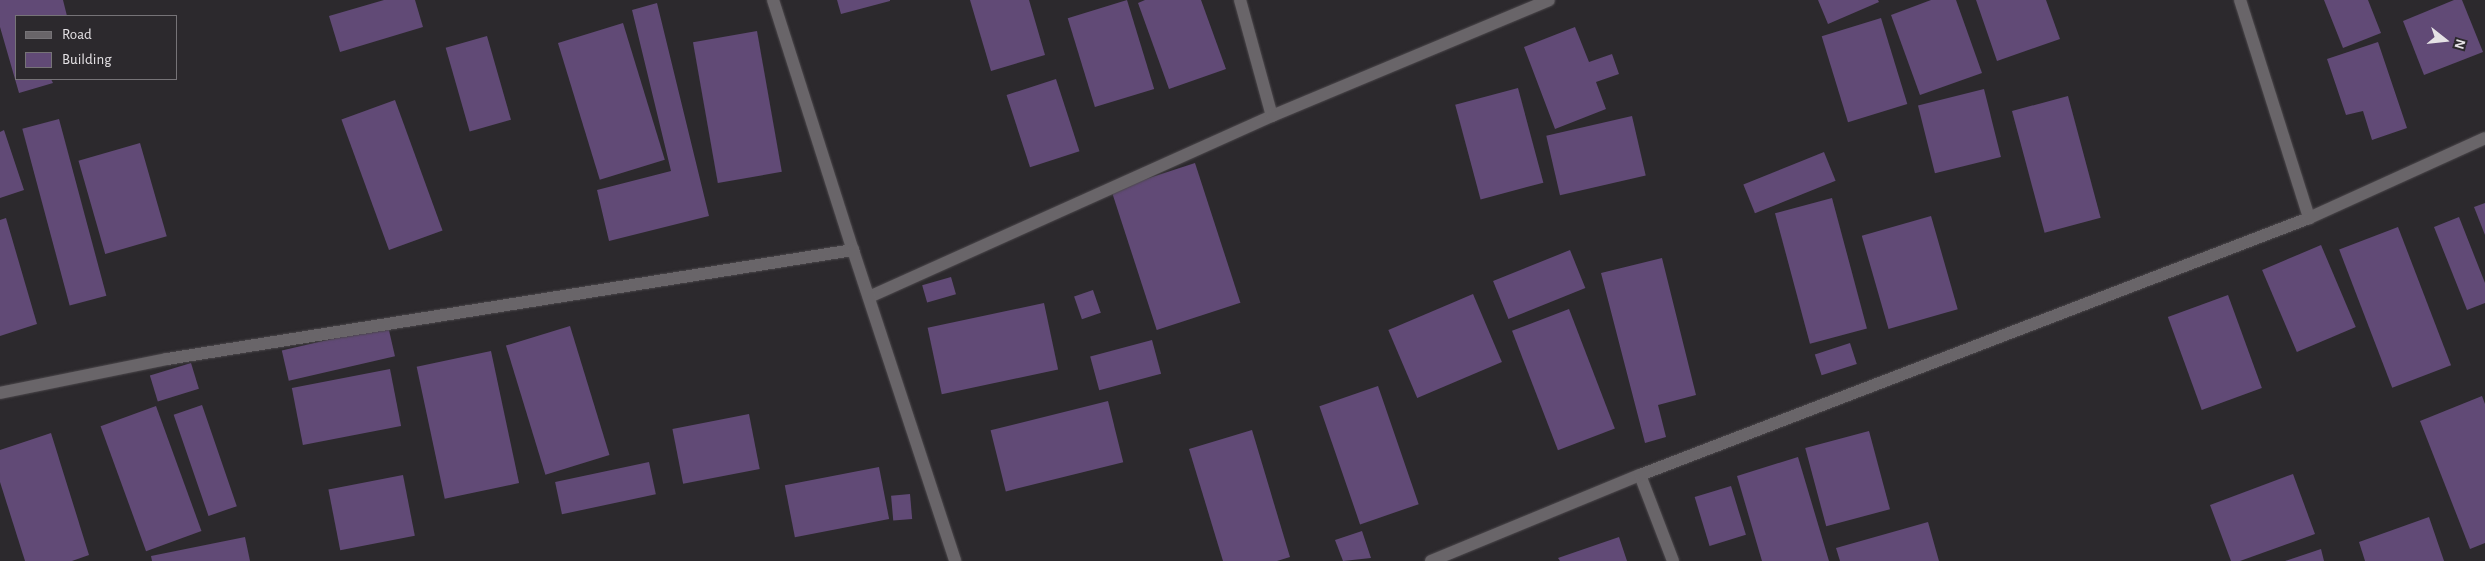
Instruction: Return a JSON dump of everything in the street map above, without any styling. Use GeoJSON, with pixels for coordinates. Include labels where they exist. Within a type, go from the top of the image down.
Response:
{"type":"FeatureCollection","features":[{"type":"Feature","properties":{"kind":"street"},"geometry":{"type":"LineString","coordinates":[[773,0],[955,561]]}},
{"type":"Feature","properties":{"kind":"street"},"geometry":{"type":"LineString","coordinates":[[1240,0],[1272,116]]}},
{"type":"Feature","properties":{"kind":"street"},"geometry":{"type":"LineString","coordinates":[[869,297],[1272,116],[1549,0]]}},
{"type":"Feature","properties":{"kind":"street"},"geometry":{"type":"LineString","coordinates":[[2240,0],[2309,218]]}},
{"type":"Feature","properties":{"kind":"street"},"geometry":{"type":"LineString","coordinates":[[1430,561],[1640,476],[2309,218],[2485,138]]}},
{"type":"Feature","properties":{"kind":"street"},"geometry":{"type":"LineString","coordinates":[[0,394],[167,359],[853,250]]}},
{"type":"Feature","properties":{"kind":"street"},"geometry":{"type":"LineString","coordinates":[[1640,476],[1673,561]]}},
{"type":"Feature","properties":{"kind":"building"},"geometry":{"type":"Polygon","coordinates":[[[0,0],[63,0],[67,15],[15,15],[15,79],[0,27],[0,0]]]}},
{"type":"Feature","properties":{"kind":"building"},"geometry":{"type":"Polygon","coordinates":[[[384,0],[415,0],[423,27],[340,52],[329,16],[384,0]]]}},
{"type":"Feature","properties":{"kind":"building"},"geometry":{"type":"Polygon","coordinates":[[[837,0],[890,0],[890,1],[841,14],[837,0]]]}},
{"type":"Feature","properties":{"kind":"building"},"geometry":{"type":"Polygon","coordinates":[[[970,0],[1029,0],[1045,55],[991,71],[970,0]]]}},
{"type":"Feature","properties":{"kind":"building"},"geometry":{"type":"Polygon","coordinates":[[[1127,0],[1154,89],[1095,107],[1068,18],[1127,0]]]}},
{"type":"Feature","properties":{"kind":"building"},"geometry":{"type":"Polygon","coordinates":[[[1145,0],[1201,0],[1226,69],[1169,89],[1138,3],[1145,0]]]}},
{"type":"Feature","properties":{"kind":"building"},"geometry":{"type":"Polygon","coordinates":[[[1818,0],[1878,0],[1879,2],[1828,24],[1818,0]]]}},
{"type":"Feature","properties":{"kind":"building"},"geometry":{"type":"Polygon","coordinates":[[[1931,0],[1956,0],[1982,73],[1920,95],[1891,15],[1931,0]]]}},
{"type":"Feature","properties":{"kind":"building"},"geometry":{"type":"Polygon","coordinates":[[[1976,0],[2046,0],[2060,39],[1997,61],[1976,0]]]}},
{"type":"Feature","properties":{"kind":"building"},"geometry":{"type":"Polygon","coordinates":[[[2324,0],[2368,0],[2381,33],[2343,48],[2324,0]]]}},
{"type":"Feature","properties":{"kind":"building"},"geometry":{"type":"Polygon","coordinates":[[[2454,0],[2462,0],[2483,52],[2424,75],[2403,21],[2454,0]]]}},
{"type":"Feature","properties":{"kind":"building"},"geometry":{"type":"Polygon","coordinates":[[[657,3],[709,216],[609,241],[597,190],[671,171],[632,10],[657,3]]]}},
{"type":"Feature","properties":{"kind":"building"},"geometry":{"type":"Polygon","coordinates":[[[1881,18],[1907,104],[1848,122],[1822,36],[1881,18]]]}},
{"type":"Feature","properties":{"kind":"building"},"geometry":{"type":"Polygon","coordinates":[[[623,23],[665,160],[600,180],[558,43],[623,23]]]}},
{"type":"Feature","properties":{"kind":"building"},"geometry":{"type":"Polygon","coordinates":[[[1575,27],[1589,62],[1612,54],[1619,74],[1596,82],[1606,109],[1555,129],[1524,47],[1575,27]]]}},
{"type":"Feature","properties":{"kind":"building"},"geometry":{"type":"Polygon","coordinates":[[[757,31],[782,172],[718,183],[693,42],[757,31]]]}},
{"type":"Feature","properties":{"kind":"building"},"geometry":{"type":"Polygon","coordinates":[[[487,36],[511,120],[470,131],[446,48],[487,36]]]}},
{"type":"Feature","properties":{"kind":"building"},"geometry":{"type":"Polygon","coordinates":[[[2378,42],[2407,128],[2372,140],[2363,111],[2346,115],[2327,59],[2378,42]]]}},
{"type":"Feature","properties":{"kind":"building"},"geometry":{"type":"Polygon","coordinates":[[[1056,79],[1079,151],[1030,167],[1007,95],[1056,79]]]}},
{"type":"Feature","properties":{"kind":"building"},"geometry":{"type":"Polygon","coordinates":[[[15,80],[52,80],[53,83],[19,93],[15,80]]]}},
{"type":"Feature","properties":{"kind":"building"},"geometry":{"type":"Polygon","coordinates":[[[1518,88],[1543,183],[1481,199],[1455,105],[1518,88]]]}},
{"type":"Feature","properties":{"kind":"building"},"geometry":{"type":"Polygon","coordinates":[[[1984,89],[2001,157],[1935,173],[1918,105],[1984,89]]]}},
{"type":"Feature","properties":{"kind":"building"},"geometry":{"type":"Polygon","coordinates":[[[2068,96],[2101,218],[2045,233],[2012,111],[2068,96]]]}},
{"type":"Feature","properties":{"kind":"building"},"geometry":{"type":"Polygon","coordinates":[[[395,100],[443,231],[389,250],[341,119],[395,100]]]}},
{"type":"Feature","properties":{"kind":"building"},"geometry":{"type":"Polygon","coordinates":[[[1632,116],[1646,175],[1560,195],[1546,136],[1632,116]]]}},
{"type":"Feature","properties":{"kind":"building"},"geometry":{"type":"Polygon","coordinates":[[[59,119],[106,296],[70,306],[22,129],[59,119]]]}},
{"type":"Feature","properties":{"kind":"building"},"geometry":{"type":"Polygon","coordinates":[[[4,130],[24,190],[0,198],[0,132],[4,130]]]}},
{"type":"Feature","properties":{"kind":"building"},"geometry":{"type":"Polygon","coordinates":[[[140,143],[167,236],[105,254],[78,161],[140,143]]]}},
{"type":"Feature","properties":{"kind":"building"},"geometry":{"type":"Polygon","coordinates":[[[1824,152],[1836,181],[1755,213],[1743,185],[1824,152]]]}},
{"type":"Feature","properties":{"kind":"building"},"geometry":{"type":"Polygon","coordinates":[[[1195,163],[1240,303],[1157,330],[1111,190],[1195,163]]]}},
{"type":"Feature","properties":{"kind":"building"},"geometry":{"type":"Polygon","coordinates":[[[1832,198],[1867,328],[1810,344],[1775,213],[1832,198]]]}},
{"type":"Feature","properties":{"kind":"building"},"geometry":{"type":"Polygon","coordinates":[[[2485,203],[2485,235],[2474,207],[2485,203]]]}},
{"type":"Feature","properties":{"kind":"building"},"geometry":{"type":"Polygon","coordinates":[[[1931,216],[1958,309],[1889,329],[1862,236],[1931,216]]]}},
{"type":"Feature","properties":{"kind":"building"},"geometry":{"type":"Polygon","coordinates":[[[2459,217],[2485,283],[2485,303],[2467,310],[2434,227],[2459,217]]]}},
{"type":"Feature","properties":{"kind":"building"},"geometry":{"type":"Polygon","coordinates":[[[6,218],[37,324],[0,336],[0,220],[6,218]]]}},
{"type":"Feature","properties":{"kind":"building"},"geometry":{"type":"Polygon","coordinates":[[[2398,227],[2451,365],[2392,388],[2339,250],[2398,227]]]}},
{"type":"Feature","properties":{"kind":"building"},"geometry":{"type":"Polygon","coordinates":[[[2321,245],[2356,327],[2297,352],[2262,270],[2321,245]]]}},
{"type":"Feature","properties":{"kind":"building"},"geometry":{"type":"Polygon","coordinates":[[[1570,250],[1585,288],[1508,319],[1493,281],[1570,250]]]}},
{"type":"Feature","properties":{"kind":"building"},"geometry":{"type":"Polygon","coordinates":[[[1662,258],[1696,395],[1658,405],[1666,437],[1645,443],[1601,273],[1662,258]]]}},
{"type":"Feature","properties":{"kind":"building"},"geometry":{"type":"Polygon","coordinates":[[[951,277],[956,294],[927,303],[922,285],[951,277]]]}},
{"type":"Feature","properties":{"kind":"building"},"geometry":{"type":"Polygon","coordinates":[[[1093,290],[1101,313],[1082,319],[1074,297],[1093,290]]]}},
{"type":"Feature","properties":{"kind":"building"},"geometry":{"type":"Polygon","coordinates":[[[1473,294],[1502,362],[1417,398],[1388,330],[1473,294]]]}},
{"type":"Feature","properties":{"kind":"building"},"geometry":{"type":"Polygon","coordinates":[[[2228,295],[2262,388],[2202,410],[2168,317],[2228,295]]]}},
{"type":"Feature","properties":{"kind":"building"},"geometry":{"type":"Polygon","coordinates":[[[1044,303],[1058,370],[942,394],[928,328],[1044,303]]]}},
{"type":"Feature","properties":{"kind":"building"},"geometry":{"type":"Polygon","coordinates":[[[1569,309],[1615,428],[1558,450],[1512,331],[1569,309]]]}},
{"type":"Feature","properties":{"kind":"building"},"geometry":{"type":"Polygon","coordinates":[[[388,326],[395,356],[289,381],[282,351],[388,326]]]}},
{"type":"Feature","properties":{"kind":"building"},"geometry":{"type":"Polygon","coordinates":[[[570,326],[609,455],[545,475],[506,346],[570,326]]]}},
{"type":"Feature","properties":{"kind":"building"},"geometry":{"type":"Polygon","coordinates":[[[1152,340],[1161,374],[1099,390],[1090,357],[1152,340]]]}},
{"type":"Feature","properties":{"kind":"building"},"geometry":{"type":"Polygon","coordinates":[[[1850,343],[1857,364],[1822,375],[1815,354],[1850,343]]]}},
{"type":"Feature","properties":{"kind":"building"},"geometry":{"type":"Polygon","coordinates":[[[491,351],[519,483],[445,499],[417,367],[491,351]]]}},
{"type":"Feature","properties":{"kind":"building"},"geometry":{"type":"Polygon","coordinates":[[[191,363],[199,389],[158,401],[150,376],[191,363]]]}},
{"type":"Feature","properties":{"kind":"building"},"geometry":{"type":"Polygon","coordinates":[[[390,369],[401,426],[303,445],[292,388],[390,369]]]}},
{"type":"Feature","properties":{"kind":"building"},"geometry":{"type":"Polygon","coordinates":[[[1378,386],[1419,504],[1360,524],[1319,406],[1378,386]]]}},
{"type":"Feature","properties":{"kind":"building"},"geometry":{"type":"Polygon","coordinates":[[[2482,396],[2485,404],[2485,543],[2470,549],[2420,421],[2482,396]]]}},
{"type":"Feature","properties":{"kind":"building"},"geometry":{"type":"Polygon","coordinates":[[[1108,401],[1123,462],[1006,491],[991,430],[1108,401]]]}},
{"type":"Feature","properties":{"kind":"building"},"geometry":{"type":"Polygon","coordinates":[[[202,405],[237,506],[208,516],[174,415],[202,405]]]}},
{"type":"Feature","properties":{"kind":"building"},"geometry":{"type":"Polygon","coordinates":[[[156,406],[201,531],[146,551],[101,426],[156,406]]]}},
{"type":"Feature","properties":{"kind":"building"},"geometry":{"type":"Polygon","coordinates":[[[749,414],[760,469],[683,484],[672,429],[749,414]]]}},
{"type":"Feature","properties":{"kind":"building"},"geometry":{"type":"Polygon","coordinates":[[[1252,430],[1290,557],[1277,561],[1223,561],[1189,449],[1252,430]]]}},
{"type":"Feature","properties":{"kind":"building"},"geometry":{"type":"Polygon","coordinates":[[[1869,431],[1890,509],[1826,526],[1805,448],[1869,431]]]}},
{"type":"Feature","properties":{"kind":"building"},"geometry":{"type":"Polygon","coordinates":[[[51,433],[89,555],[72,561],[25,561],[0,482],[0,450],[51,433]]]}},
{"type":"Feature","properties":{"kind":"building"},"geometry":{"type":"Polygon","coordinates":[[[1798,457],[1829,561],[1762,561],[1737,476],[1798,457]]]}},
{"type":"Feature","properties":{"kind":"building"},"geometry":{"type":"Polygon","coordinates":[[[649,462],[656,494],[562,514],[555,482],[649,462]]]}},
{"type":"Feature","properties":{"kind":"building"},"geometry":{"type":"Polygon","coordinates":[[[879,467],[889,519],[795,537],[785,485],[879,467]]]}},
{"type":"Feature","properties":{"kind":"building"},"geometry":{"type":"Polygon","coordinates":[[[2293,474],[2315,534],[2240,561],[2231,561],[2210,505],[2293,474]]]}},
{"type":"Feature","properties":{"kind":"building"},"geometry":{"type":"Polygon","coordinates":[[[403,475],[415,536],[340,550],[328,490],[403,475]]]}},
{"type":"Feature","properties":{"kind":"building"},"geometry":{"type":"Polygon","coordinates":[[[1731,486],[1746,535],[1710,546],[1695,497],[1731,486]]]}},
{"type":"Feature","properties":{"kind":"building"},"geometry":{"type":"Polygon","coordinates":[[[910,494],[912,519],[893,521],[891,496],[910,494]]]}},
{"type":"Feature","properties":{"kind":"building"},"geometry":{"type":"Polygon","coordinates":[[[2429,517],[2444,561],[2365,561],[2359,542],[2429,517]]]}},
{"type":"Feature","properties":{"kind":"building"},"geometry":{"type":"Polygon","coordinates":[[[1928,522],[1939,561],[1840,561],[1836,548],[1928,522]]]}},
{"type":"Feature","properties":{"kind":"building"},"geometry":{"type":"Polygon","coordinates":[[[1362,531],[1371,558],[1343,561],[1335,540],[1362,531]]]}},
{"type":"Feature","properties":{"kind":"building"},"geometry":{"type":"Polygon","coordinates":[[[245,537],[250,561],[152,561],[151,556],[245,537]]]}},
{"type":"Feature","properties":{"kind":"building"},"geometry":{"type":"Polygon","coordinates":[[[1619,537],[1627,561],[1560,561],[1558,558],[1619,537]]]}},
{"type":"Feature","properties":{"kind":"building"},"geometry":{"type":"Polygon","coordinates":[[[2321,549],[2324,561],[2285,561],[2321,549]]]}}]}
